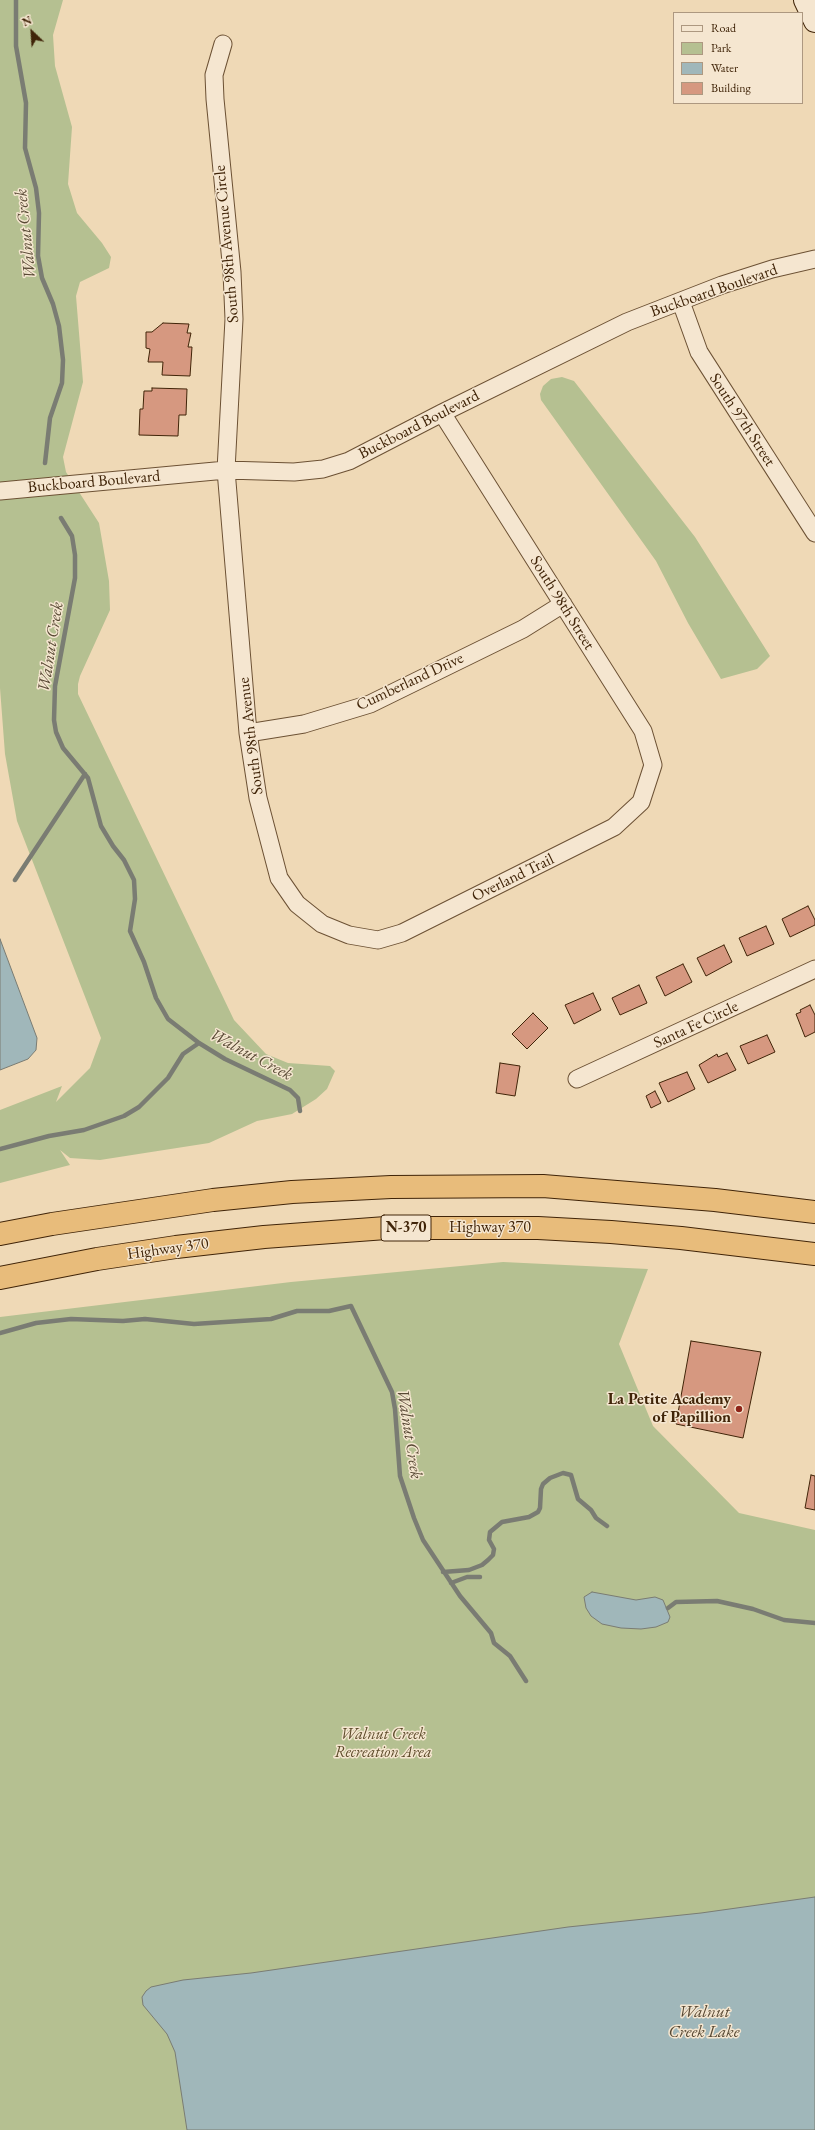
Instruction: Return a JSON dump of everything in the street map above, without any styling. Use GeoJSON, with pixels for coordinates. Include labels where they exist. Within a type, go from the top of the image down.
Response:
{"type":"FeatureCollection","features":[{"type":"Feature","properties":{"kind":"highway"},"geometry":{"type":"LineString","coordinates":[[0,1234],[60,1222],[213,1200],[292,1192],[391,1187],[544,1186],[715,1200],[815,1212]]}},
{"type":"Feature","properties":{"kind":"highway","name":"Highway 370"},"geometry":{"type":"LineString","coordinates":[[0,1278],[97,1259],[176,1248],[264,1237],[386,1228],[538,1228],[611,1232],[681,1238],[815,1254]]}},
{"type":"Feature","properties":{"kind":"main road"},"geometry":{"type":"LineString","coordinates":[[805,0],[815,21]]}},
{"type":"Feature","properties":{"kind":"street","name":"South 98th Avenue Circle"},"geometry":{"type":"LineString","coordinates":[[223,44],[214,75],[232,272],[234,320],[226,470]]}},
{"type":"Feature","properties":{"kind":"street","name":"Buckboard Boulevard"},"geometry":{"type":"LineString","coordinates":[[0,491],[226,470],[294,472],[323,469],[349,461],[442,412],[627,322],[736,280],[772,269],[815,259]]}},
{"type":"Feature","properties":{"kind":"street","name":"South 97th Street"},"geometry":{"type":"LineString","coordinates":[[681,302],[699,352],[815,533]]}},
{"type":"Feature","properties":{"kind":"street","name":"South 98th Street"},"geometry":{"type":"LineString","coordinates":[[442,412],[643,731],[653,765],[641,802]]}},
{"type":"Feature","properties":{"kind":"street","name":"South 98th Avenue"},"geometry":{"type":"LineString","coordinates":[[226,470],[248,733],[258,798],[279,878],[297,904],[322,924],[349,935],[378,940]]}},
{"type":"Feature","properties":{"kind":"street","name":"Cumberland Drive"},"geometry":{"type":"LineString","coordinates":[[248,733],[304,724],[370,704],[523,629],[563,604]]}},
{"type":"Feature","properties":{"kind":"street","name":"Overland Trail"},"geometry":{"type":"LineString","coordinates":[[378,940],[402,933],[614,827],[641,802]]}},
{"type":"Feature","properties":{"kind":"street","name":"Santa Fe Circle"},"geometry":{"type":"LineString","coordinates":[[577,1080],[815,970]]}},
{"type":"Feature","properties":{"kind":"green space"},"geometry":{"type":"Polygon","coordinates":[[[0,0],[63,0],[53,35],[55,66],[72,127],[68,184],[77,213],[102,243],[111,257],[109,268],[80,282],[76,296],[83,382],[63,457],[66,472],[99,523],[109,581],[110,610],[80,676],[78,694],[234,1020],[266,1054],[288,1063],[330,1066],[335,1071],[327,1089],[316,1099],[292,1114],[257,1121],[209,1143],[100,1160],[70,1158],[60,1150],[70,1165],[0,1183],[0,1110],[62,1086],[56,1102],[90,1068],[101,1038],[17,821],[5,754],[0,688],[0,0]]]}},
{"type":"Feature","properties":{"kind":"green space"},"geometry":{"type":"Polygon","coordinates":[[[562,377],[574,381],[695,537],[770,656],[757,669],[721,679],[688,623],[656,561],[541,400],[540,394],[543,386],[551,379],[562,377]]]}},
{"type":"Feature","properties":{"kind":"green space","name":"Walnut Creek Recreation Area"},"geometry":{"type":"Polygon","coordinates":[[[503,1262],[648,1269],[619,1344],[653,1426],[739,1513],[815,1530],[815,2130],[0,2130],[0,1317],[291,1282],[503,1262]]]}},
{"type":"Feature","properties":{"kind":"water"},"geometry":{"type":"Polygon","coordinates":[[[0,939],[37,1038],[36,1050],[28,1059],[0,1070],[0,939]]]}},
{"type":"Feature","properties":{"kind":"water"},"geometry":{"type":"Polygon","coordinates":[[[592,1592],[636,1600],[655,1597],[663,1600],[670,1617],[668,1622],[656,1627],[641,1629],[621,1628],[602,1624],[591,1616],[586,1608],[584,1597],[592,1592]]]}},
{"type":"Feature","properties":{"kind":"water","name":"Walnut Creek Lake"},"geometry":{"type":"Polygon","coordinates":[[[815,1897],[815,2130],[187,2130],[175,2052],[167,2034],[143,2005],[142,1997],[151,1987],[183,1980],[251,1973],[568,1927],[701,1913],[815,1897]]]}},
{"type":"Feature","properties":{"kind":"building"},"geometry":{"type":"Polygon","coordinates":[[[163,323],[189,324],[187,333],[191,333],[188,347],[192,347],[190,376],[162,375],[163,362],[148,362],[150,349],[146,348],[146,332],[152,332],[163,323]]]}},
{"type":"Feature","properties":{"kind":"building"},"geometry":{"type":"Polygon","coordinates":[[[152,388],[187,389],[186,415],[179,415],[178,436],[139,435],[140,409],[143,409],[144,391],[152,391],[152,388]]]}},
{"type":"Feature","properties":{"kind":"building"},"geometry":{"type":"Polygon","coordinates":[[[808,906],[815,920],[815,925],[790,937],[782,919],[808,906]]]}},
{"type":"Feature","properties":{"kind":"building"},"geometry":{"type":"Polygon","coordinates":[[[766,926],[774,944],[747,956],[739,938],[766,926]]]}},
{"type":"Feature","properties":{"kind":"building"},"geometry":{"type":"Polygon","coordinates":[[[724,945],[732,962],[706,976],[697,958],[724,945]]]}},
{"type":"Feature","properties":{"kind":"building"},"geometry":{"type":"Polygon","coordinates":[[[683,964],[692,982],[665,996],[656,977],[683,964]]]}},
{"type":"Feature","properties":{"kind":"building"},"geometry":{"type":"Polygon","coordinates":[[[639,985],[647,1003],[620,1015],[612,998],[639,985]]]}},
{"type":"Feature","properties":{"kind":"building"},"geometry":{"type":"Polygon","coordinates":[[[593,993],[601,1010],[574,1024],[565,1005],[593,993]]]}},
{"type":"Feature","properties":{"kind":"building"},"geometry":{"type":"Polygon","coordinates":[[[810,1005],[815,1015],[815,1032],[805,1037],[796,1014],[801,1012],[800,1010],[810,1005]]]}},
{"type":"Feature","properties":{"kind":"building"},"geometry":{"type":"Polygon","coordinates":[[[533,1013],[548,1028],[527,1049],[512,1034],[533,1013]]]}},
{"type":"Feature","properties":{"kind":"building"},"geometry":{"type":"Polygon","coordinates":[[[767,1035],[775,1052],[748,1064],[740,1046],[767,1035]]]}},
{"type":"Feature","properties":{"kind":"building"},"geometry":{"type":"Polygon","coordinates":[[[727,1053],[736,1070],[708,1083],[699,1065],[717,1054],[718,1057],[727,1053]]]}},
{"type":"Feature","properties":{"kind":"building"},"geometry":{"type":"Polygon","coordinates":[[[500,1063],[520,1066],[515,1096],[496,1093],[500,1063]]]}},
{"type":"Feature","properties":{"kind":"building"},"geometry":{"type":"Polygon","coordinates":[[[687,1072],[695,1089],[668,1102],[659,1083],[687,1072]]]}},
{"type":"Feature","properties":{"kind":"building"},"geometry":{"type":"Polygon","coordinates":[[[655,1091],[661,1103],[651,1108],[646,1096],[655,1091]]]}},
{"type":"Feature","properties":{"kind":"building"},"geometry":{"type":"Polygon","coordinates":[[[691,1341],[761,1352],[743,1438],[676,1424],[691,1341]]]}},
{"type":"Feature","properties":{"kind":"building"},"geometry":{"type":"Polygon","coordinates":[[[811,1475],[815,1476],[815,1510],[805,1508],[811,1475]]]}},
{"type":"Feature","properties":{"kind":"waterway","name":"Walnut Creek"},"geometry":{"type":"LineString","coordinates":[[16,0],[16,46],[26,103],[25,148],[36,188],[39,213],[38,256],[42,278],[53,304],[59,326],[63,360],[62,383],[50,418],[45,463]]}},
{"type":"Feature","properties":{"kind":"waterway","name":"Walnut Creek"},"geometry":{"type":"LineString","coordinates":[[61,518],[72,536],[75,555],[75,578],[55,686],[54,720],[56,732],[63,748],[88,778],[101,826],[113,846],[124,860],[134,880],[135,899],[130,931],[144,962],[156,998],[168,1019],[199,1043],[225,1059],[290,1090],[298,1098],[300,1111]]}},
{"type":"Feature","properties":{"kind":"waterway"},"geometry":{"type":"LineString","coordinates":[[15,880],[85,774]]}},
{"type":"Feature","properties":{"kind":"waterway"},"geometry":{"type":"LineString","coordinates":[[0,1149],[49,1136],[84,1130],[124,1116],[139,1107],[168,1078],[183,1054],[199,1043]]}},
{"type":"Feature","properties":{"kind":"waterway","name":"Walnut Creek"},"geometry":{"type":"LineString","coordinates":[[0,1333],[36,1323],[71,1319],[123,1321],[145,1319],[194,1324],[271,1319],[297,1311],[329,1311],[351,1306],[392,1392],[395,1409],[400,1476],[423,1540],[460,1596],[491,1633],[494,1643],[510,1656],[526,1681]]}},
{"type":"Feature","properties":{"kind":"waterway"},"geometry":{"type":"LineString","coordinates":[[443,1572],[469,1570],[482,1565],[493,1555],[494,1549],[489,1540],[490,1532],[502,1522],[529,1517],[538,1512],[540,1508],[541,1489],[543,1484],[550,1478],[563,1473],[571,1475],[578,1499],[591,1510],[596,1518],[607,1526]]}},
{"type":"Feature","properties":{"kind":"waterway"},"geometry":{"type":"LineString","coordinates":[[451,1583],[467,1577],[480,1577]]}},
{"type":"Feature","properties":{"kind":"waterway"},"geometry":{"type":"LineString","coordinates":[[668,1608],[676,1602],[717,1601],[753,1609],[784,1620],[815,1623]]}},
{"type":"Feature","properties":{"kind":"place","name":"La Petite Academy of Papillion"},"geometry":{"type":"Point","coordinates":[739,1409]}}]}
